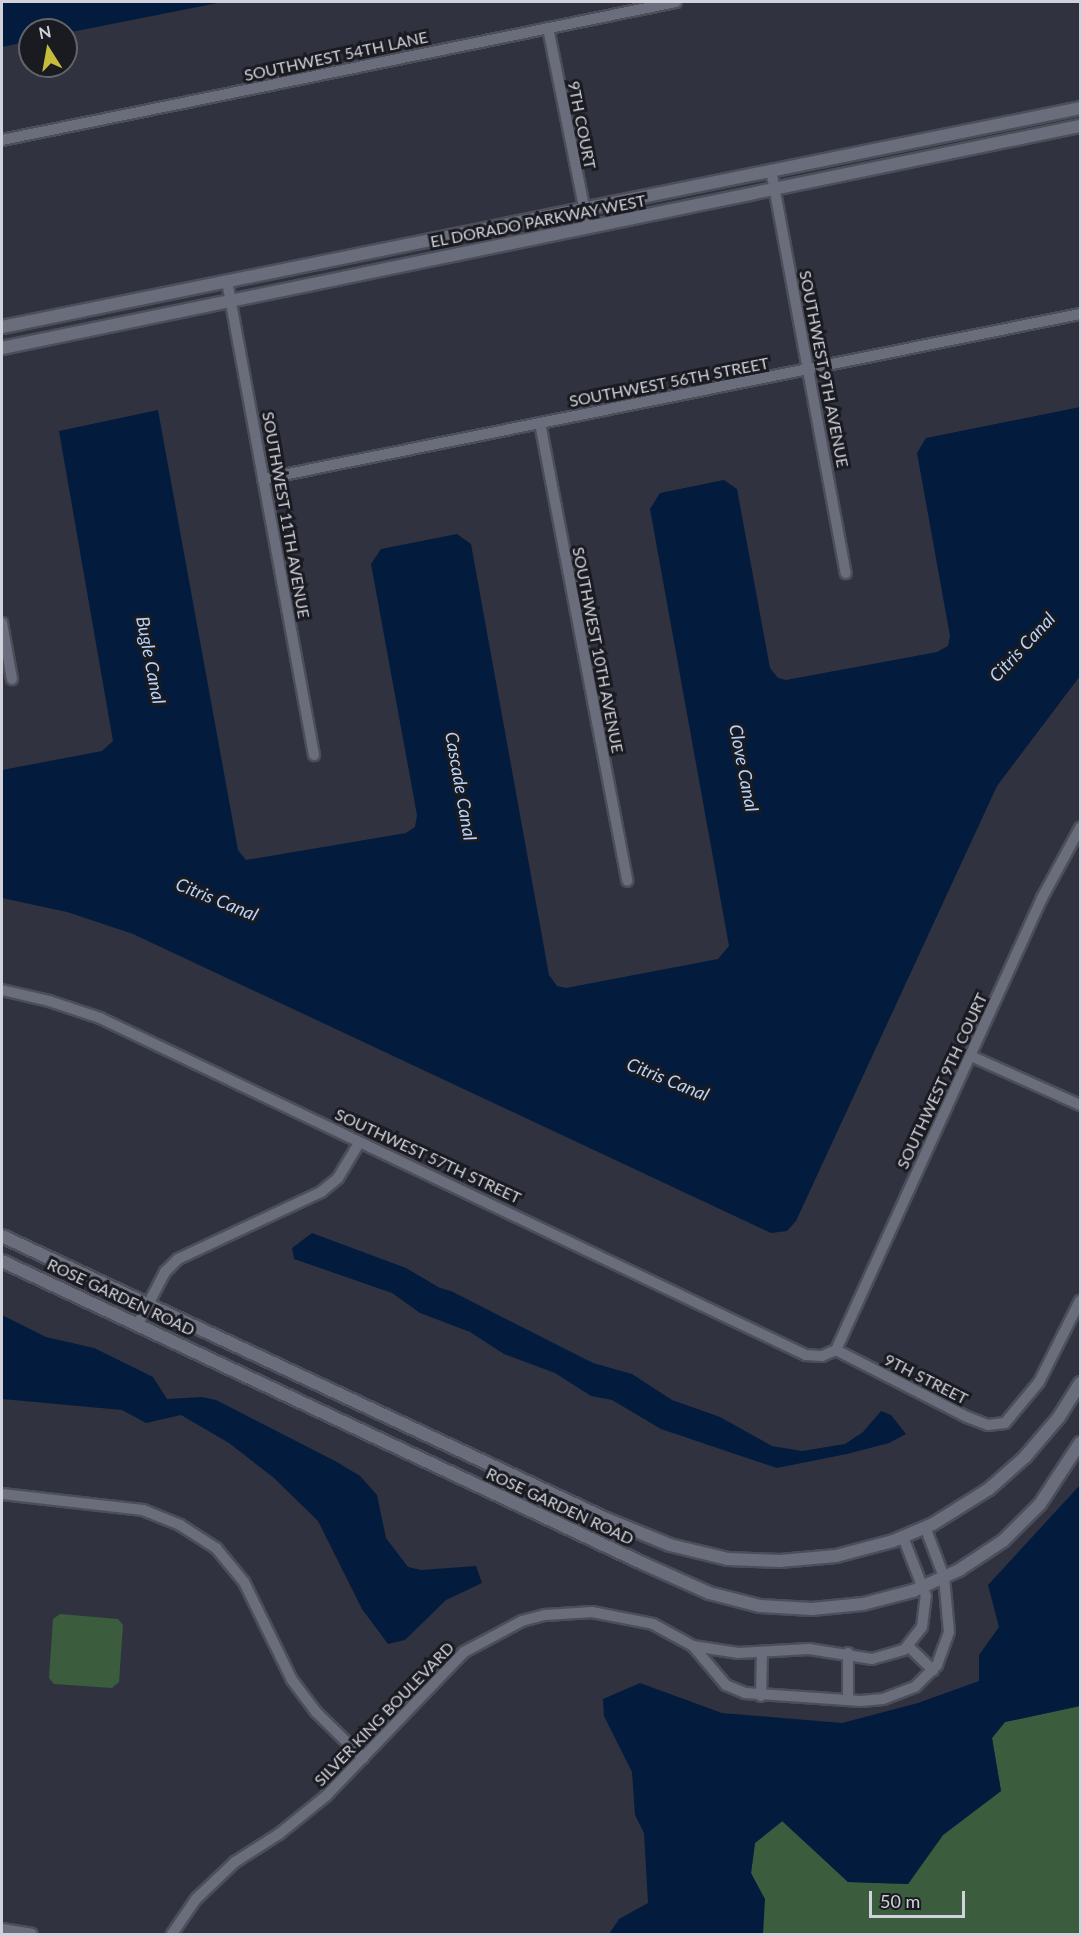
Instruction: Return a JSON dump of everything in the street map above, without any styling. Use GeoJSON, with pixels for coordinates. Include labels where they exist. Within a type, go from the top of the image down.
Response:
{"type":"FeatureCollection","features":[{"type":"Feature","properties":{"kind":"street","name":"SOUTHWEST 54TH LANE"},"geometry":{"type":"LineString","coordinates":[[2,140],[676,2]]}},
{"type":"Feature","properties":{"kind":"street","name":"9TH COURT"},"geometry":{"type":"LineString","coordinates":[[548,28],[588,227]]}},
{"type":"Feature","properties":{"kind":"street","name":"EL DORADO PARKWAY WEST"},"geometry":{"type":"LineString","coordinates":[[2,327],[1080,108]]}},
{"type":"Feature","properties":{"kind":"street","name":"EL DORADO PARKWAY WEST"},"geometry":{"type":"LineString","coordinates":[[2,348],[231,299],[1080,126]]}},
{"type":"Feature","properties":{"kind":"street","name":"SOUTHWEST 9TH AVENUE"},"geometry":{"type":"LineString","coordinates":[[771,170],[846,573]]}},
{"type":"Feature","properties":{"kind":"street","name":"SOUTHWEST 11TH AVENUE"},"geometry":{"type":"LineString","coordinates":[[227,281],[314,754]]}},
{"type":"Feature","properties":{"kind":"street","name":"SOUTHWEST 56TH STREET"},"geometry":{"type":"LineString","coordinates":[[264,479],[1080,314]]}},
{"type":"Feature","properties":{"kind":"street","name":"SOUTHWEST 10TH AVENUE"},"geometry":{"type":"LineString","coordinates":[[540,423],[627,881]]}},
{"type":"Feature","properties":{"kind":"street"},"geometry":{"type":"LineString","coordinates":[[2,624],[12,679]]}},
{"type":"Feature","properties":{"kind":"street","name":"SOUTHWEST 9TH COURT"},"geometry":{"type":"LineString","coordinates":[[836,1350],[1042,897],[1080,828]]}},
{"type":"Feature","properties":{"kind":"street","name":"SOUTHWEST 57TH STREET"},"geometry":{"type":"LineString","coordinates":[[2,990],[49,1001],[100,1018],[806,1354],[822,1356],[836,1350]]}},
{"type":"Feature","properties":{"kind":"street"},"geometry":{"type":"LineString","coordinates":[[971,1056],[1080,1105]]}},
{"type":"Feature","properties":{"kind":"street"},"geometry":{"type":"LineString","coordinates":[[138,1324],[147,1303],[178,1259],[321,1192],[338,1178],[359,1143]]}},
{"type":"Feature","properties":{"kind":"street","name":"ROSE GARDEN ROAD"},"geometry":{"type":"LineString","coordinates":[[2,1236],[604,1518],[670,1545],[728,1558],[780,1562],[836,1556],[903,1537],[925,1527],[971,1502],[1025,1457],[1059,1417],[1080,1383]]}},
{"type":"Feature","properties":{"kind":"street","name":"ROSE GARDEN ROAD"},"geometry":{"type":"LineString","coordinates":[[2,1261],[709,1593],[759,1606],[812,1610],[863,1604],[923,1587],[944,1577],[974,1561],[1016,1529],[1051,1490],[1080,1443]]}},
{"type":"Feature","properties":{"kind":"street","name":"9TH STREET"},"geometry":{"type":"LineString","coordinates":[[836,1350],[967,1417],[988,1425],[1005,1423],[1039,1383],[1080,1301]]}},
{"type":"Feature","properties":{"kind":"street"},"geometry":{"type":"LineString","coordinates":[[2,1494],[143,1510],[180,1525],[216,1548],[244,1582],[292,1680],[316,1712],[363,1758]]}},
{"type":"Feature","properties":{"kind":"street","name":"SILVER KING BOULEVARD"},"geometry":{"type":"LineString","coordinates":[[172,1935],[196,1899],[235,1862],[320,1802],[464,1652],[522,1621],[570,1613],[613,1615],[653,1624],[693,1646],[726,1685],[761,1696],[848,1700],[883,1699],[915,1687],[933,1670],[949,1632],[944,1577],[925,1527]]}},
{"type":"Feature","properties":{"kind":"street"},"geometry":{"type":"LineString","coordinates":[[903,1537],[926,1596],[922,1627],[908,1646],[933,1670]]}},
{"type":"Feature","properties":{"kind":"street","name":"SILVER KING BOULEVARD"},"geometry":{"type":"LineString","coordinates":[[693,1646],[762,1652],[809,1649],[848,1653],[872,1659],[887,1657],[908,1646]]}},
{"type":"Feature","properties":{"kind":"street"},"geometry":{"type":"LineString","coordinates":[[761,1696],[762,1652]]}},
{"type":"Feature","properties":{"kind":"street"},"geometry":{"type":"LineString","coordinates":[[848,1653],[848,1700]]}},
{"type":"Feature","properties":{"kind":"street"},"geometry":{"type":"LineString","coordinates":[[2,1929],[32,1935]]}},
{"type":"Feature","properties":{"kind":"green space"},"geometry":{"type":"Polygon","coordinates":[[[60,1614],[118,1619],[123,1625],[119,1682],[112,1688],[54,1684],[49,1678],[53,1619],[60,1614]]]}},
{"type":"Feature","properties":{"kind":"green space"},"geometry":{"type":"Polygon","coordinates":[[[1080,1706],[1080,1934],[763,1934],[751,1873],[755,1843],[783,1821],[848,1882],[908,1884],[943,1835],[1001,1791],[992,1738],[1005,1722],[1080,1706]]]}},
{"type":"Feature","properties":{"kind":"water"},"geometry":{"type":"Polygon","coordinates":[[[2,2],[223,2],[78,31],[78,18],[18,18],[18,44],[2,47],[2,2]]]}},
{"type":"Feature","properties":{"kind":"water"},"geometry":{"type":"Polygon","coordinates":[[[1080,407],[1080,676],[997,786],[796,1221],[787,1231],[771,1233],[133,934],[67,912],[2,898],[2,770],[102,751],[113,741],[59,431],[158,410],[238,850],[246,860],[406,833],[415,827],[417,815],[371,564],[381,549],[457,534],[471,544],[549,975],[557,986],[566,988],[718,959],[729,946],[650,509],[660,493],[724,480],[737,489],[770,668],[778,678],[786,680],[937,652],[948,646],[950,636],[917,453],[926,438],[1080,407]]]}},
{"type":"Feature","properties":{"kind":"water"},"geometry":{"type":"Polygon","coordinates":[[[312,1233],[406,1268],[440,1288],[451,1291],[593,1363],[632,1374],[672,1400],[720,1417],[772,1446],[802,1451],[845,1444],[863,1432],[881,1411],[891,1415],[906,1434],[889,1443],[777,1468],[661,1429],[612,1400],[591,1396],[555,1373],[504,1354],[470,1332],[420,1313],[392,1293],[294,1259],[292,1248],[312,1233]]]}},
{"type":"Feature","properties":{"kind":"water"},"geometry":{"type":"Polygon","coordinates":[[[2,1315],[46,1337],[94,1348],[153,1377],[167,1399],[202,1397],[216,1400],[337,1462],[360,1476],[377,1495],[386,1538],[408,1567],[421,1570],[476,1566],[482,1583],[446,1600],[405,1640],[388,1644],[362,1609],[318,1521],[274,1478],[229,1443],[181,1415],[146,1423],[122,1410],[2,1399],[2,1315]]]}},
{"type":"Feature","properties":{"kind":"water"},"geometry":{"type":"Polygon","coordinates":[[[1080,1485],[1080,1706],[1005,1722],[992,1738],[1001,1791],[943,1835],[908,1884],[848,1882],[782,1821],[755,1843],[751,1873],[765,1899],[763,1934],[609,1934],[619,1919],[648,1903],[644,1833],[635,1815],[632,1772],[604,1716],[603,1699],[640,1683],[722,1713],[842,1723],[918,1703],[979,1681],[979,1655],[999,1627],[988,1585],[1080,1485]]]}},
{"type":"Feature","properties":{"kind":"water label","name":"Citris Canal"},"geometry":{"type":"Point","coordinates":[1022,647]}},
{"type":"Feature","properties":{"kind":"water label","name":"Bugle Canal"},"geometry":{"type":"Point","coordinates":[151,660]}},
{"type":"Feature","properties":{"kind":"water label","name":"Clove Canal"},"geometry":{"type":"Point","coordinates":[744,768]}},
{"type":"Feature","properties":{"kind":"water label","name":"Cascade Canal"},"geometry":{"type":"Point","coordinates":[461,786]}},
{"type":"Feature","properties":{"kind":"water label","name":"Citris Canal"},"geometry":{"type":"Point","coordinates":[217,899]}},
{"type":"Feature","properties":{"kind":"water label","name":"Citris Canal"},"geometry":{"type":"Point","coordinates":[668,1079]}}]}
